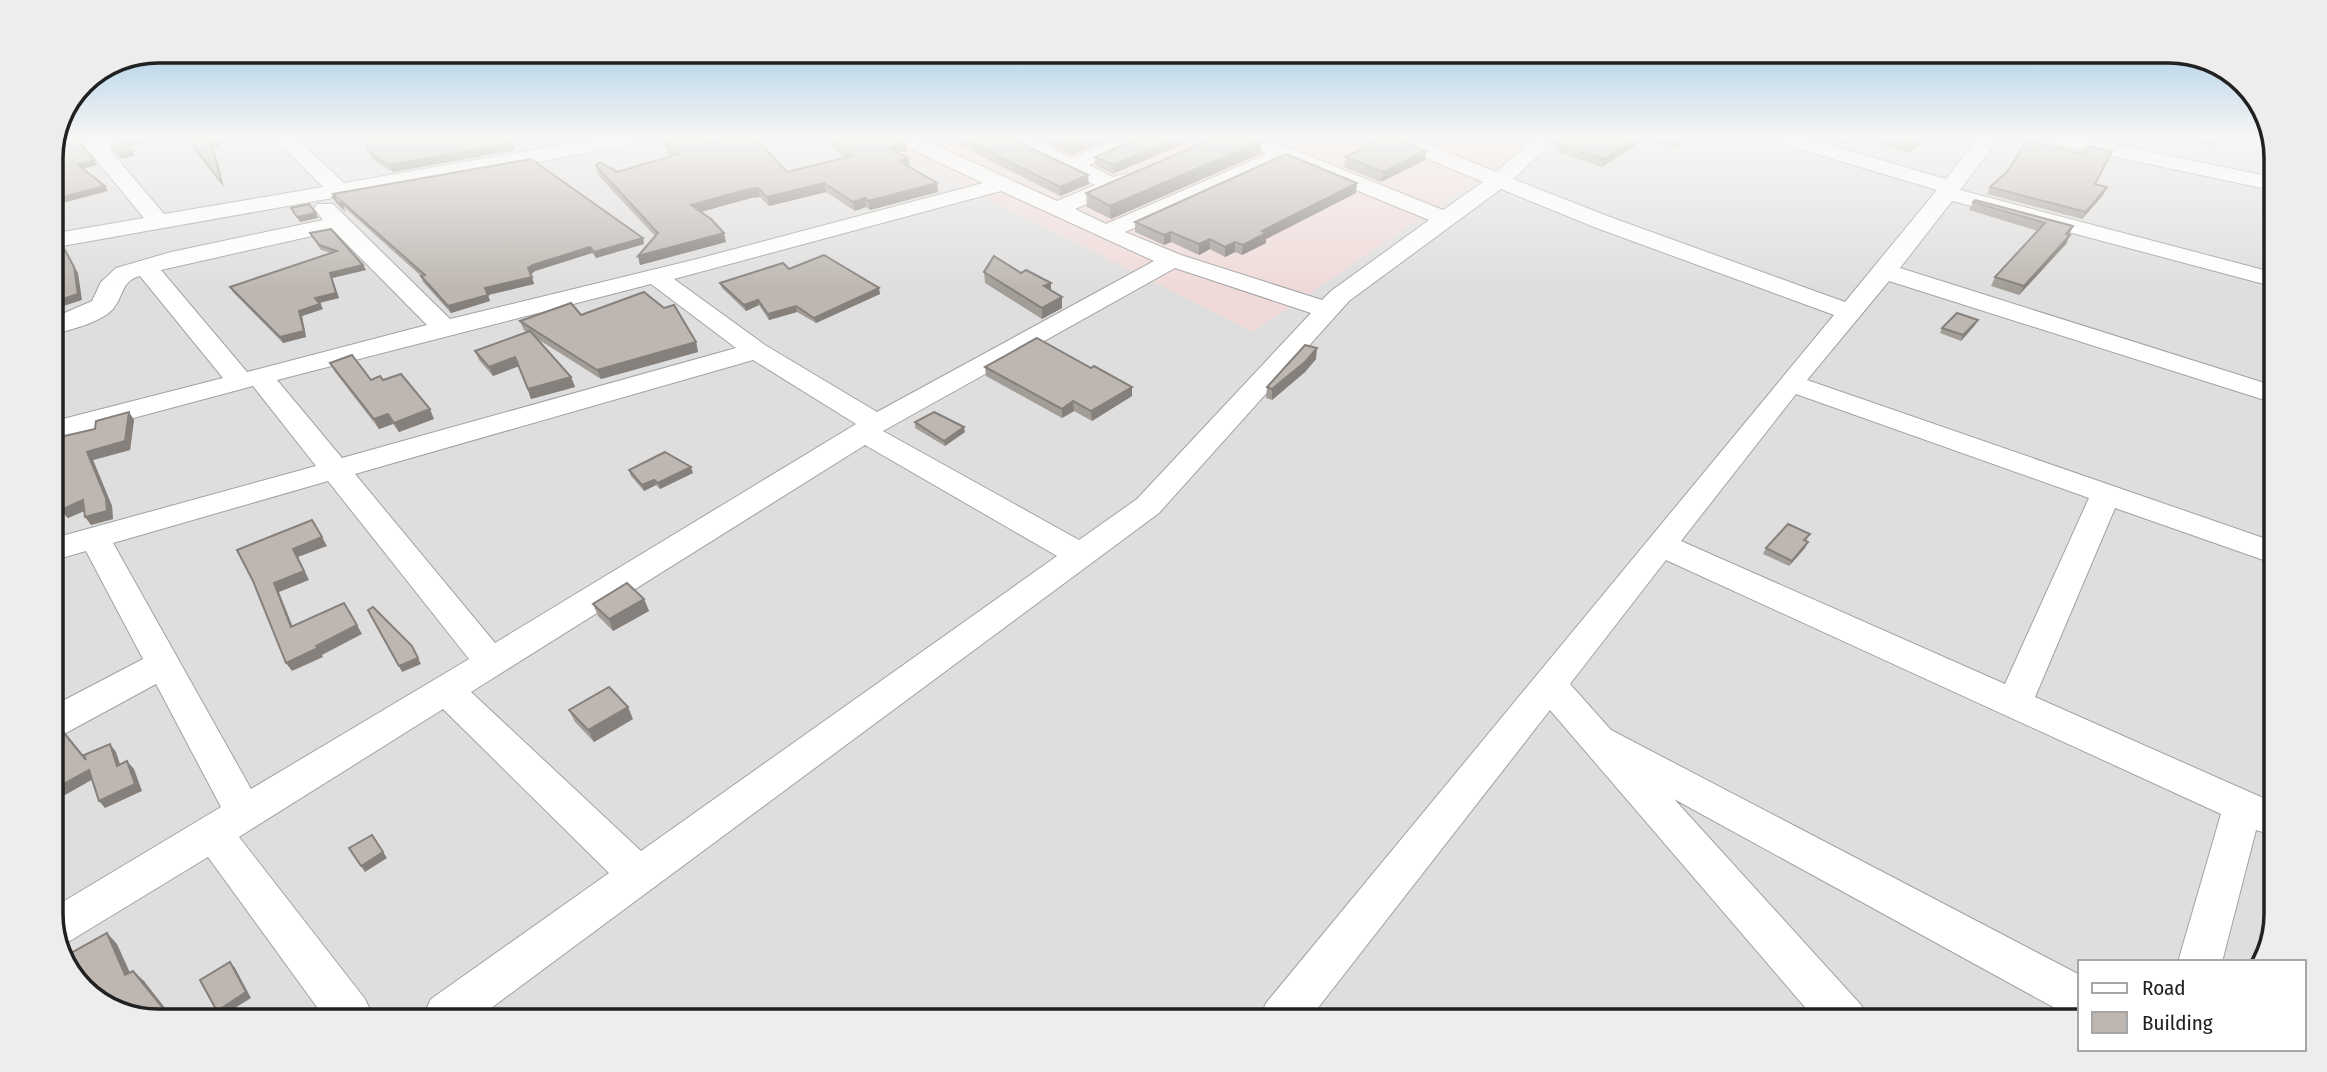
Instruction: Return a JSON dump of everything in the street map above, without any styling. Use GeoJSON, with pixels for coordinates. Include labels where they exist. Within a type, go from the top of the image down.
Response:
{"type":"FeatureCollection","features":[{"type":"Feature","properties":{"kind":"street"},"geometry":{"type":"LineString","coordinates":[[130,188],[159,222]]}},
{"type":"Feature","properties":{"kind":"street"},"geometry":{"type":"LineString","coordinates":[[63,239],[349,188]]}},
{"type":"Feature","properties":{"kind":"street"},"geometry":{"type":"LineString","coordinates":[[63,428],[444,328],[656,277],[928,188]]}},
{"type":"Feature","properties":{"kind":"street"},"geometry":{"type":"LineString","coordinates":[[1043,188],[1058,208],[1106,232],[1173,260],[1327,310]]}},
{"type":"Feature","properties":{"kind":"street"},"geometry":{"type":"LineString","coordinates":[[1058,208],[1106,188]]}},
{"type":"Feature","properties":{"kind":"street"},"geometry":{"type":"LineString","coordinates":[[1106,232],[1205,188]]}},
{"type":"Feature","properties":{"kind":"street"},"geometry":{"type":"LineString","coordinates":[[1370,188],[1446,219]]}},
{"type":"Feature","properties":{"kind":"street"},"geometry":{"type":"LineString","coordinates":[[454,1009],[1148,506],[1340,296],[1488,188]]}},
{"type":"Feature","properties":{"kind":"street"},"geometry":{"type":"LineString","coordinates":[[1519,188],[1602,222],[1850,312]]}},
{"type":"Feature","properties":{"kind":"street"},"geometry":{"type":"LineString","coordinates":[[1943,188],[2264,277]]}},
{"type":"Feature","properties":{"kind":"street"},"geometry":{"type":"LineString","coordinates":[[1289,1009],[1949,190]]}},
{"type":"Feature","properties":{"kind":"street"},"geometry":{"type":"LineString","coordinates":[[312,195],[444,328]]}},
{"type":"Feature","properties":{"kind":"street"},"geometry":{"type":"LineString","coordinates":[[63,323],[103,305],[115,280],[124,273],[339,222]]}},
{"type":"Feature","properties":{"kind":"street"},"geometry":{"type":"LineString","coordinates":[[64,924],[867,430],[1173,260]]}},
{"type":"Feature","properties":{"kind":"street"},"geometry":{"type":"LineString","coordinates":[[145,266],[335,470],[491,663]]}},
{"type":"Feature","properties":{"kind":"street"},"geometry":{"type":"LineString","coordinates":[[1884,271],[2264,392]]}},
{"type":"Feature","properties":{"kind":"street"},"geometry":{"type":"LineString","coordinates":[[656,277],[756,351],[864,415],[870,421],[867,430]]}},
{"type":"Feature","properties":{"kind":"street"},"geometry":{"type":"LineString","coordinates":[[63,547],[756,351]]}},
{"type":"Feature","properties":{"kind":"street"},"geometry":{"type":"LineString","coordinates":[[1791,383],[2264,549]]}},
{"type":"Feature","properties":{"kind":"street"},"geometry":{"type":"LineString","coordinates":[[867,430],[1081,555]]}},
{"type":"Feature","properties":{"kind":"street"},"geometry":{"type":"LineString","coordinates":[[2014,704],[2106,494]]}},
{"type":"Feature","properties":{"kind":"street"},"geometry":{"type":"LineString","coordinates":[[95,538],[163,664],[229,823],[346,1009]]}},
{"type":"Feature","properties":{"kind":"street"},"geometry":{"type":"LineString","coordinates":[[1661,545],[2256,812],[2201,960]]}},
{"type":"Feature","properties":{"kind":"street"},"geometry":{"type":"LineString","coordinates":[[63,718],[163,664]]}},
{"type":"Feature","properties":{"kind":"street"},"geometry":{"type":"LineString","coordinates":[[1549,685],[1835,1009]]}},
{"type":"Feature","properties":{"kind":"street"},"geometry":{"type":"LineString","coordinates":[[446,690],[639,875]]}},
{"type":"Feature","properties":{"kind":"street"},"geometry":{"type":"LineString","coordinates":[[1598,740],[2078,997]]}},
{"type":"Feature","properties":{"kind":"shaded area"},"geometry":{"type":"Polygon","coordinates":[[[63,188],[2264,188],[2264,914],[2262,933],[2252,960],[2078,960],[2078,1009],[158,1009],[139,1007],[110,996],[83,972],[70,951],[63,921],[63,188]]]}},
{"type":"Feature","properties":{"kind":"shaded area"},"geometry":{"type":"Polygon","coordinates":[[[967,188],[1464,188],[1253,332],[967,188]]]}},
{"type":"Feature","properties":{"kind":"building"},"geometry":{"type":"Polygon","coordinates":[[[63,188],[97,188],[63,197],[63,188]]]}},
{"type":"Feature","properties":{"kind":"building"},"geometry":{"type":"Polygon","coordinates":[[[367,188],[572,188],[643,238],[594,252],[590,247],[533,265],[528,268],[532,277],[485,288],[488,295],[448,306],[421,276],[425,275],[341,201],[343,207],[333,194],[367,188]]]}},
{"type":"Feature","properties":{"kind":"building"},"geometry":{"type":"Polygon","coordinates":[[[616,188],[758,188],[691,205],[711,219],[724,233],[638,256],[658,233],[616,188]]]}},
{"type":"Feature","properties":{"kind":"building"},"geometry":{"type":"Polygon","coordinates":[[[758,188],[804,188],[767,197],[758,188]]]}},
{"type":"Feature","properties":{"kind":"building"},"geometry":{"type":"Polygon","coordinates":[[[832,188],[918,188],[868,201],[865,198],[853,202],[832,188]]]}},
{"type":"Feature","properties":{"kind":"building"},"geometry":{"type":"Polygon","coordinates":[[[1098,188],[1152,188],[1110,206],[1086,193],[1098,188]]]}},
{"type":"Feature","properties":{"kind":"building"},"geometry":{"type":"Polygon","coordinates":[[[1210,188],[1347,188],[1262,231],[1266,233],[1243,245],[1235,242],[1225,247],[1210,239],[1199,244],[1171,232],[1164,235],[1135,222],[1210,188]]]}},
{"type":"Feature","properties":{"kind":"building"},"geometry":{"type":"Polygon","coordinates":[[[1994,188],[2106,188],[2086,212],[1994,188]]]}},
{"type":"Feature","properties":{"kind":"building"},"geometry":{"type":"Polygon","coordinates":[[[1975,200],[2073,226],[2066,234],[2070,235],[2024,286],[1995,277],[2045,223],[1973,202],[1975,200]]]}},
{"type":"Feature","properties":{"kind":"building"},"geometry":{"type":"Polygon","coordinates":[[[309,204],[316,213],[297,217],[291,208],[309,204]]]}},
{"type":"Feature","properties":{"kind":"building"},"geometry":{"type":"Polygon","coordinates":[[[331,229],[363,265],[330,273],[336,293],[315,298],[320,304],[299,311],[304,331],[280,337],[230,287],[337,251],[319,245],[310,233],[331,229]]]}},
{"type":"Feature","properties":{"kind":"building"},"geometry":{"type":"Polygon","coordinates":[[[63,250],[74,267],[78,294],[63,299],[63,250]]]}},
{"type":"Feature","properties":{"kind":"building"},"geometry":{"type":"Polygon","coordinates":[[[824,255],[879,288],[814,318],[796,306],[768,314],[758,300],[744,305],[720,283],[783,263],[789,269],[824,255]]]}},
{"type":"Feature","properties":{"kind":"building"},"geometry":{"type":"Polygon","coordinates":[[[994,256],[1021,273],[1026,270],[1051,283],[1044,286],[1062,297],[1042,308],[984,272],[994,256]]]}},
{"type":"Feature","properties":{"kind":"building"},"geometry":{"type":"Polygon","coordinates":[[[644,292],[664,308],[674,305],[696,342],[597,370],[520,321],[571,303],[581,315],[644,292]]]}},
{"type":"Feature","properties":{"kind":"building"},"geometry":{"type":"Polygon","coordinates":[[[1957,313],[1978,320],[1963,335],[1942,328],[1957,313]]]}},
{"type":"Feature","properties":{"kind":"building"},"geometry":{"type":"Polygon","coordinates":[[[530,331],[571,377],[528,389],[515,357],[489,367],[475,351],[530,331]]]}},
{"type":"Feature","properties":{"kind":"building"},"geometry":{"type":"Polygon","coordinates":[[[1037,338],[1132,387],[1091,411],[1073,401],[1062,409],[985,367],[1037,338]]]}},
{"type":"Feature","properties":{"kind":"building"},"geometry":{"type":"Polygon","coordinates":[[[1305,345],[1317,348],[1306,361],[1272,389],[1267,387],[1305,345]]]}},
{"type":"Feature","properties":{"kind":"building"},"geometry":{"type":"Polygon","coordinates":[[[352,355],[371,380],[380,376],[383,380],[401,374],[430,409],[394,423],[388,414],[374,419],[330,363],[352,355]]]}},
{"type":"Feature","properties":{"kind":"building"},"geometry":{"type":"Polygon","coordinates":[[[129,412],[125,441],[87,452],[106,498],[107,511],[85,517],[83,500],[63,509],[63,436],[95,429],[96,421],[129,412]]]}},
{"type":"Feature","properties":{"kind":"building"},"geometry":{"type":"Polygon","coordinates":[[[934,412],[964,427],[944,441],[915,422],[934,412]]]}},
{"type":"Feature","properties":{"kind":"building"},"geometry":{"type":"Polygon","coordinates":[[[665,452],[691,467],[658,483],[654,480],[642,485],[629,470],[665,452]]]}},
{"type":"Feature","properties":{"kind":"building"},"geometry":{"type":"Polygon","coordinates":[[[312,520],[322,537],[293,549],[304,571],[274,583],[291,627],[344,603],[357,625],[286,663],[253,581],[237,550],[312,520]]]}},
{"type":"Feature","properties":{"kind":"building"},"geometry":{"type":"Polygon","coordinates":[[[1788,524],[1810,534],[1804,540],[1808,542],[1792,561],[1766,548],[1788,524]]]}},
{"type":"Feature","properties":{"kind":"building"},"geometry":{"type":"Polygon","coordinates":[[[627,583],[644,599],[609,619],[593,604],[627,583]]]}},
{"type":"Feature","properties":{"kind":"building"},"geometry":{"type":"Polygon","coordinates":[[[373,607],[412,646],[418,658],[399,666],[368,610],[373,607]]]}},
{"type":"Feature","properties":{"kind":"building"},"geometry":{"type":"Polygon","coordinates":[[[609,687],[628,707],[588,730],[569,710],[609,687]]]}},
{"type":"Feature","properties":{"kind":"building"},"geometry":{"type":"Polygon","coordinates":[[[63,732],[86,760],[84,755],[110,744],[117,766],[127,761],[135,784],[99,801],[89,770],[63,784],[63,732]]]}},
{"type":"Feature","properties":{"kind":"building"},"geometry":{"type":"Polygon","coordinates":[[[372,835],[383,852],[361,866],[349,848],[372,835]]]}},
{"type":"Feature","properties":{"kind":"building"},"geometry":{"type":"Polygon","coordinates":[[[107,933],[125,975],[133,971],[164,1009],[139,1007],[110,996],[91,981],[71,953],[107,933]]]}},
{"type":"Feature","properties":{"kind":"building"},"geometry":{"type":"Polygon","coordinates":[[[230,962],[246,992],[216,1009],[200,980],[230,962]]]}}]}
